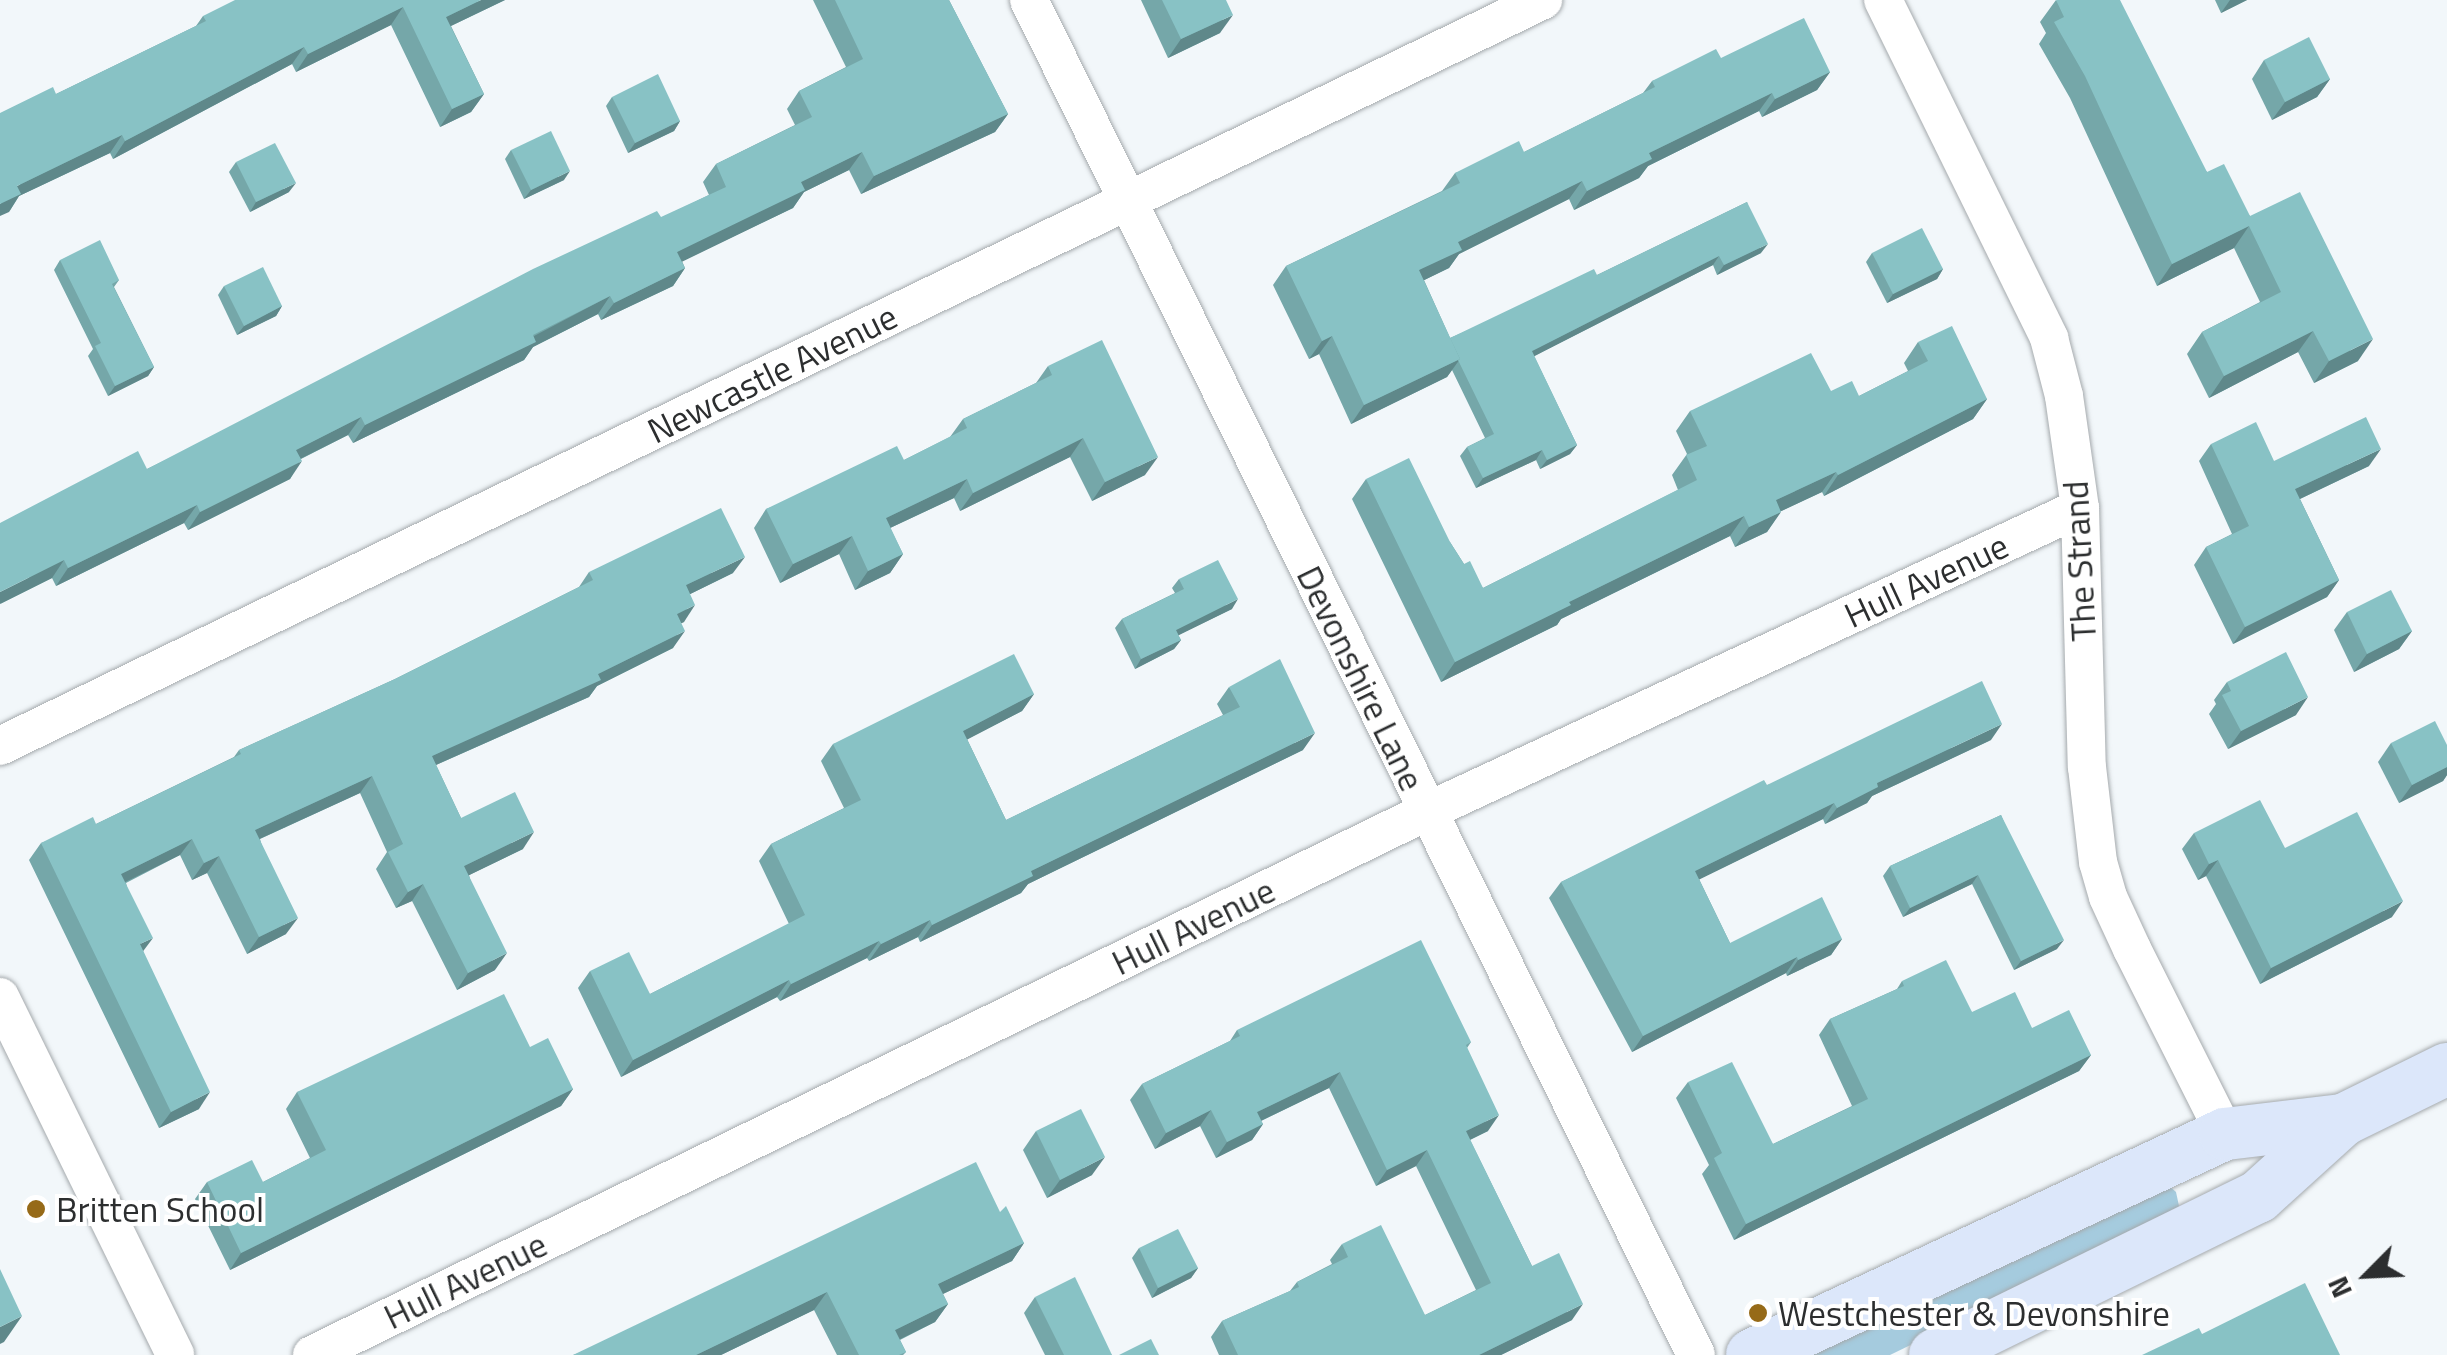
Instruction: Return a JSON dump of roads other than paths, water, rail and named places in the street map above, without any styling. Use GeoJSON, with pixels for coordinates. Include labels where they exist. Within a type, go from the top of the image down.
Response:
{"type":"FeatureCollection","features":[{"type":"Feature","properties":{"kind":"street","name":"Devonshire Lane"},"geometry":{"type":"LineString","coordinates":[[1029,0],[1696,1355]]}},
{"type":"Feature","properties":{"kind":"street","name":"Newcastle Avenue"},"geometry":{"type":"LineString","coordinates":[[0,746],[1543,0]]}},
{"type":"Feature","properties":{"kind":"street","name":"The Strand"},"geometry":{"type":"LineString","coordinates":[[1883,0],[2049,338],[2064,396],[2080,508],[2088,767],[2098,862],[2116,915],[2225,1134]]}},
{"type":"Feature","properties":{"kind":"street","name":"Hull Avenue"},"geometry":{"type":"LineString","coordinates":[[312,1355],[1426,812],[2080,508]]}},
{"type":"Feature","properties":{"kind":"street"},"geometry":{"type":"LineString","coordinates":[[0,997],[176,1355]]}},
{"type":"Feature","properties":{"kind":"street"},"geometry":{"type":"LineString","coordinates":[[1935,1355],[2258,1197],[2343,1120],[2447,1069]]}},
{"type":"Feature","properties":{"kind":"street"},"geometry":{"type":"LineString","coordinates":[[1752,1355],[2225,1134],[2343,1120]]}},
{"type":"Feature","properties":{"kind":"place","name":"Britten School"},"geometry":{"type":"Point","coordinates":[36,1209]}},
{"type":"Feature","properties":{"kind":"place","name":"Westchester & Devonshire"},"geometry":{"type":"Point","coordinates":[1758,1313]}}]}
